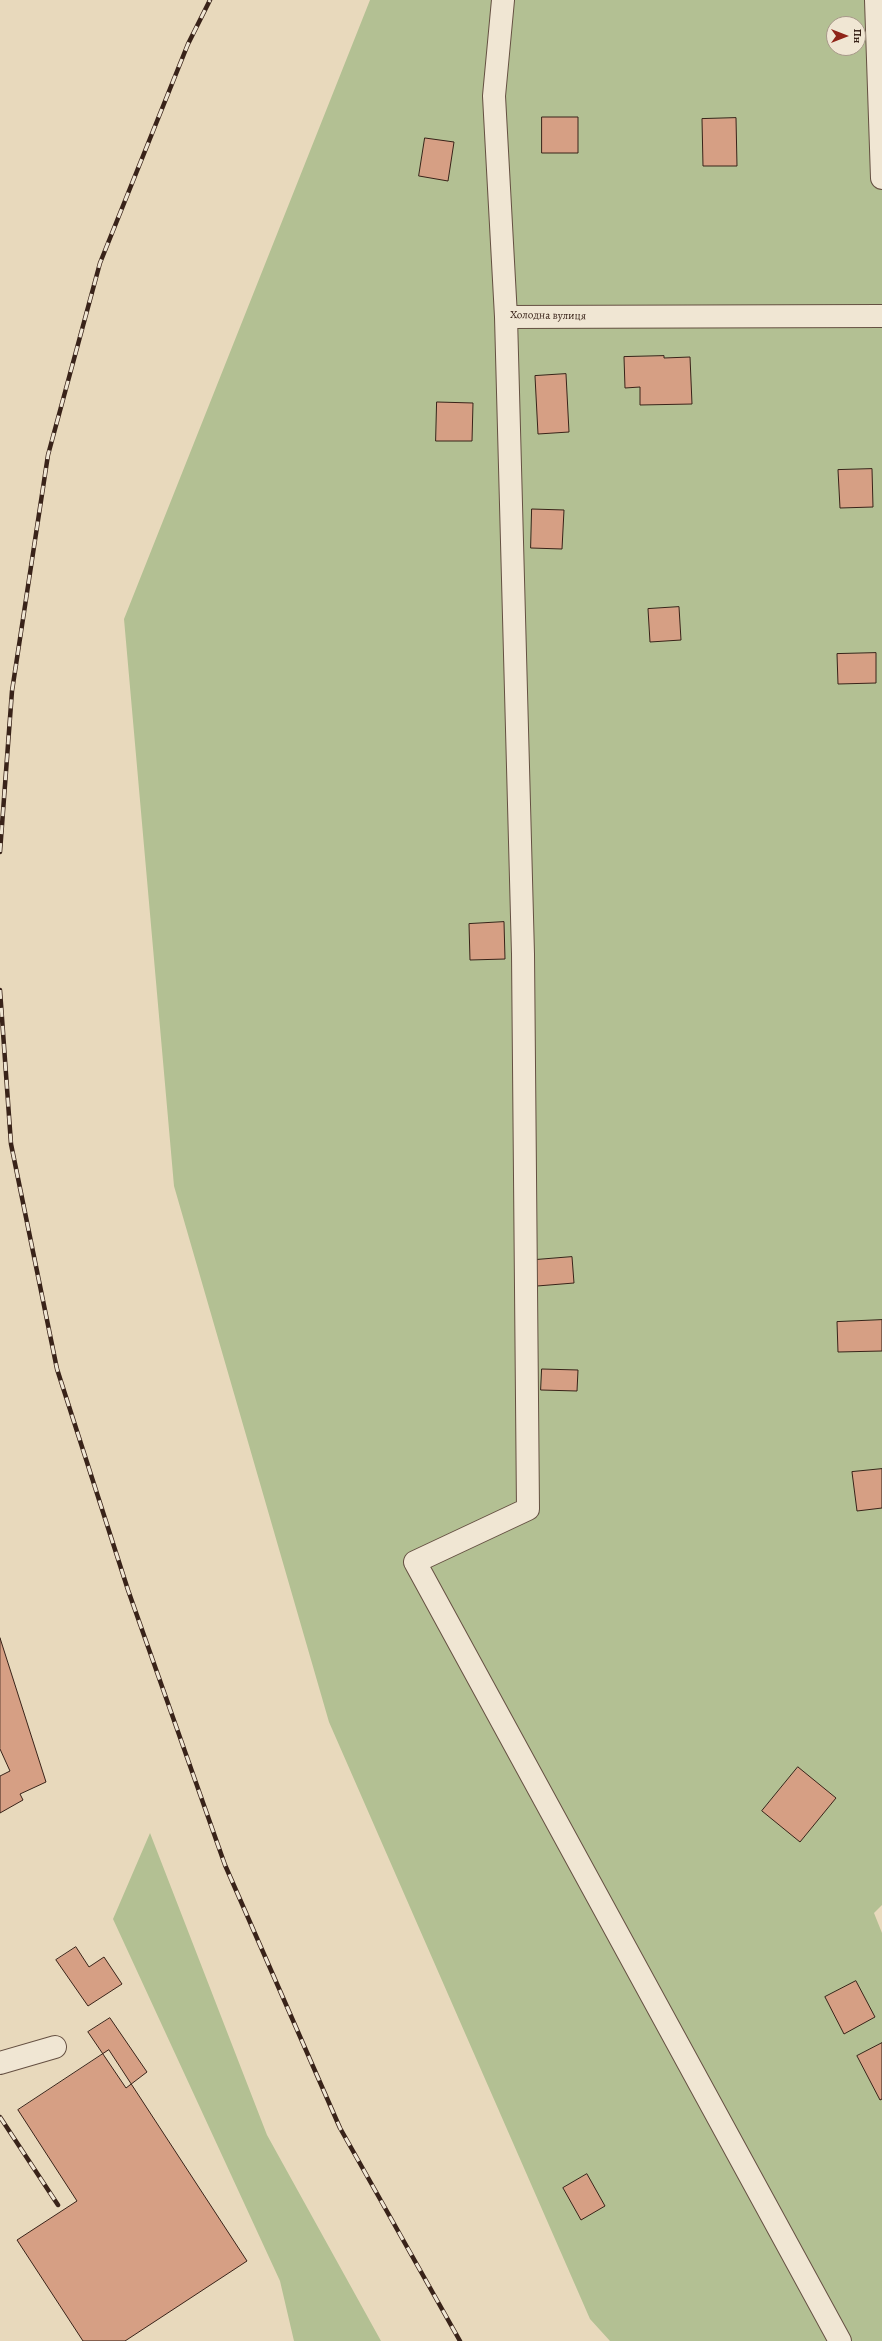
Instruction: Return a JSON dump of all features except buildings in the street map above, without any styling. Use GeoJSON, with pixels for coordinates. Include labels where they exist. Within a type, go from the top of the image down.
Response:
{"type":"FeatureCollection","features":[{"type":"Feature","properties":{"kind":"street","name":"Холодна вулиця"},"geometry":{"type":"LineString","coordinates":[[503,0],[494,96],[506,317],[882,316]]}},
{"type":"Feature","properties":{"kind":"street"},"geometry":{"type":"LineString","coordinates":[[876,0],[882,178]]}},
{"type":"Feature","properties":{"kind":"street"},"geometry":{"type":"LineString","coordinates":[[506,317],[523,954],[528,1509],[415,1562],[840,2341]]}},
{"type":"Feature","properties":{"kind":"street"},"geometry":{"type":"LineString","coordinates":[[0,2063],[55,2047]]}},
{"type":"Feature","properties":{"kind":"green space"},"geometry":{"type":"Polygon","coordinates":[[[370,0],[882,0],[882,1905],[874,1913],[882,1933],[882,2341],[610,2341],[590,2319],[329,1722],[174,1186],[124,619],[370,0]]]}},
{"type":"Feature","properties":{"kind":"green space"},"geometry":{"type":"Polygon","coordinates":[[[150,1833],[267,2135],[381,2341],[294,2341],[280,2281],[113,1919],[150,1833]]]}},
{"type":"Feature","properties":{"kind":"railway"},"geometry":{"type":"LineString","coordinates":[[0,852],[12,691],[48,455],[100,263],[188,44],[210,0]]}},
{"type":"Feature","properties":{"kind":"railway"},"geometry":{"type":"LineString","coordinates":[[0,990],[11,1144],[57,1369],[128,1590],[225,1865],[340,2128],[460,2341]]}},
{"type":"Feature","properties":{"kind":"railway"},"geometry":{"type":"LineString","coordinates":[[0,2117],[58,2205]]}}]}
